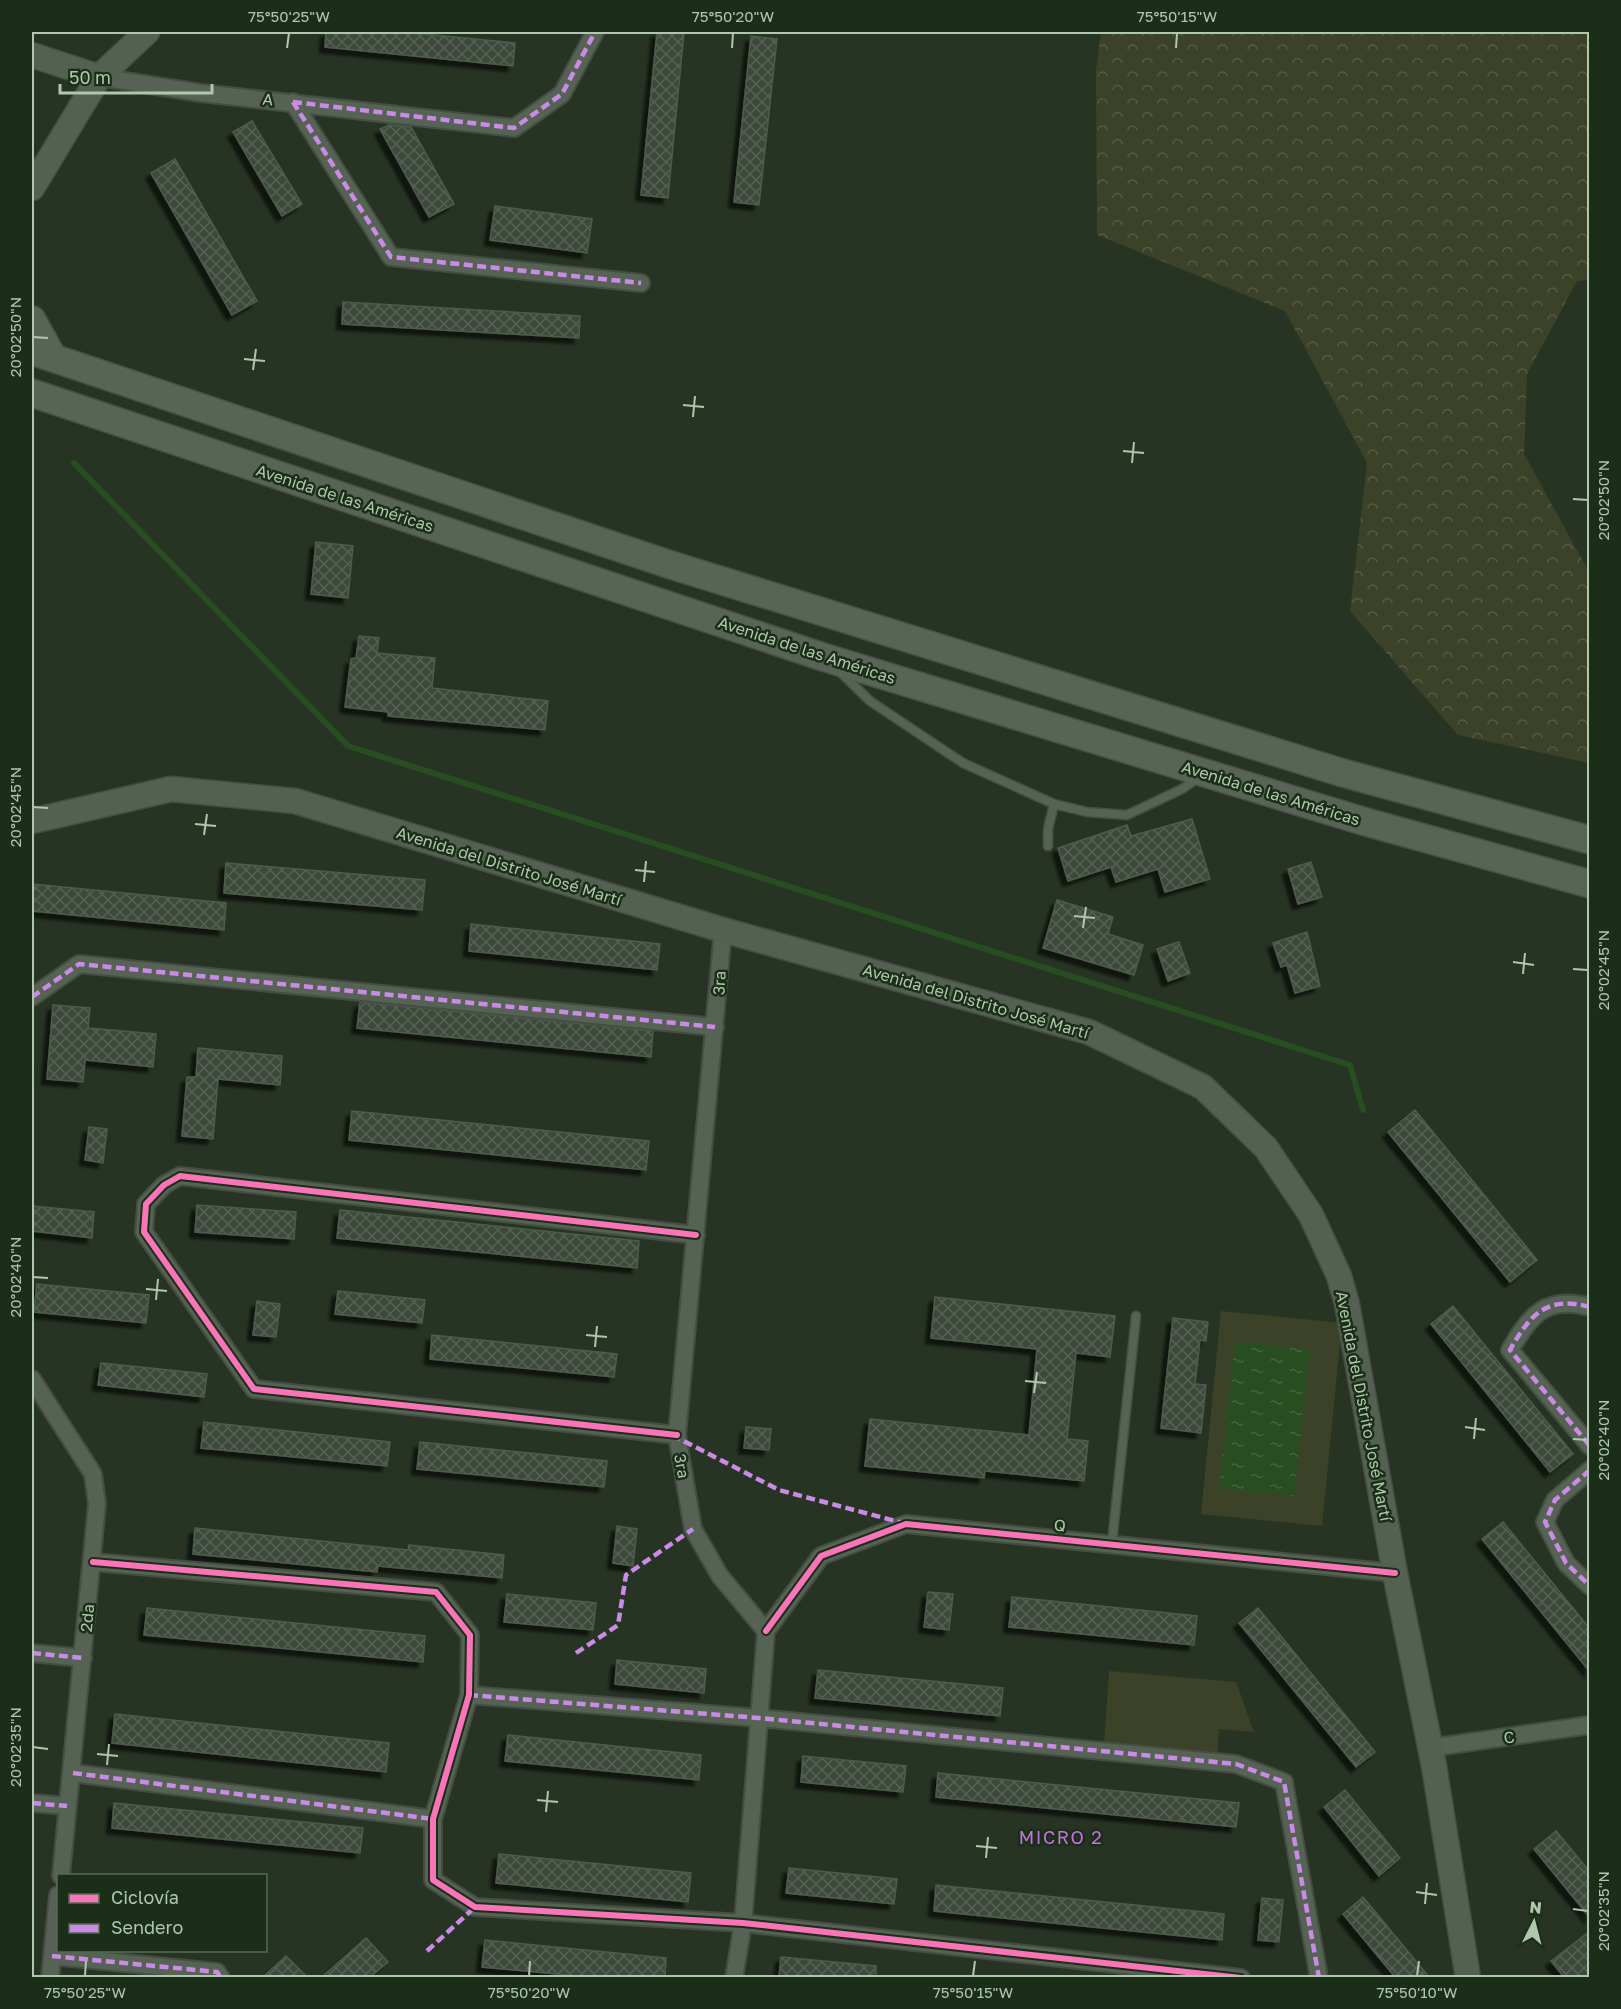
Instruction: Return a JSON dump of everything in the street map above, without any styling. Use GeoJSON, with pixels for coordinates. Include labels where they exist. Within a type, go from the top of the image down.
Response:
{"type":"FeatureCollection","features":[{"type":"Feature","properties":{"kind":"main road"},"geometry":{"type":"LineString","coordinates":[[32,188],[99,77],[147,32]]}},
{"type":"Feature","properties":{"kind":"main road","name":"A"},"geometry":{"type":"LineString","coordinates":[[32,55],[99,77]]}},
{"type":"Feature","properties":{"kind":"main road"},"geometry":{"type":"LineString","coordinates":[[32,320],[42,355],[299,438],[683,569],[1343,773],[1590,840]]}},
{"type":"Feature","properties":{"kind":"main road","name":"Avenida de las Américas"},"geometry":{"type":"LineString","coordinates":[[32,393],[823,657],[1366,822],[1590,884]]}},
{"type":"Feature","properties":{"kind":"main road","name":"Avenida del Distrito José Martí"},"geometry":{"type":"LineString","coordinates":[[32,821],[171,789],[295,801],[723,930],[1089,1032],[1203,1087],[1266,1148],[1311,1215],[1339,1275],[1347,1304],[1395,1572],[1434,1766],[1468,1977]]}},
{"type":"Feature","properties":{"kind":"street","name":"A"},"geometry":{"type":"LineString","coordinates":[[99,77],[201,93],[514,128],[562,94],[595,32]]}},
{"type":"Feature","properties":{"kind":"street"},"geometry":{"type":"LineString","coordinates":[[293,102],[391,256],[641,283]]}},
{"type":"Feature","properties":{"kind":"street","name":"3ra"},"geometry":{"type":"LineString","coordinates":[[723,930],[677,1436],[693,1529],[720,1576],[766,1631]]}},
{"type":"Feature","properties":{"kind":"street"},"geometry":{"type":"LineString","coordinates":[[32,997],[79,964],[715,1027]]}},
{"type":"Feature","properties":{"kind":"street"},"geometry":{"type":"LineString","coordinates":[[677,1436],[254,1389],[144,1232],[146,1204],[164,1185],[180,1176],[696,1235]]}},
{"type":"Feature","properties":{"kind":"street"},"geometry":{"type":"LineString","coordinates":[[1590,1307],[1576,1303],[1552,1304],[1526,1321],[1510,1350],[1590,1446]]}},
{"type":"Feature","properties":{"kind":"street","name":"2da"},"geometry":{"type":"LineString","coordinates":[[32,1379],[93,1474],[97,1504],[73,1773],[60,1874]]}},
{"type":"Feature","properties":{"kind":"street"},"geometry":{"type":"LineString","coordinates":[[1590,1470],[1555,1500],[1545,1522],[1566,1563],[1590,1586]]}},
{"type":"Feature","properties":{"kind":"street","name":"Q"},"geometry":{"type":"LineString","coordinates":[[766,1631],[820,1556],[906,1524],[1395,1572]]}},
{"type":"Feature","properties":{"kind":"street"},"geometry":{"type":"LineString","coordinates":[[93,1562],[436,1592],[470,1635],[469,1695],[433,1819],[433,1880],[475,1907],[743,1923],[1241,1977]]}},
{"type":"Feature","properties":{"kind":"street"},"geometry":{"type":"LineString","coordinates":[[734,1977],[743,1923],[766,1631]]}},
{"type":"Feature","properties":{"kind":"street"},"geometry":{"type":"LineString","coordinates":[[32,1653],[83,1658]]}},
{"type":"Feature","properties":{"kind":"street"},"geometry":{"type":"LineString","coordinates":[[469,1695],[759,1718],[1236,1761],[1284,1782],[1319,1977]]}},
{"type":"Feature","properties":{"kind":"street","name":"C"},"geometry":{"type":"LineString","coordinates":[[1429,1748],[1590,1725]]}},
{"type":"Feature","properties":{"kind":"street"},"geometry":{"type":"LineString","coordinates":[[73,1773],[433,1819]]}},
{"type":"Feature","properties":{"kind":"street"},"geometry":{"type":"LineString","coordinates":[[32,1803],[68,1806]]}},
{"type":"Feature","properties":{"kind":"street"},"geometry":{"type":"LineString","coordinates":[[50,1977],[57,1905]]}},
{"type":"Feature","properties":{"kind":"street"},"geometry":{"type":"LineString","coordinates":[[52,1956],[217,1972],[221,1977]]}},
{"type":"Feature","properties":{"kind":"lane"},"geometry":{"type":"LineString","coordinates":[[823,657],[870,701],[907,728],[963,763],[1054,804],[1087,812],[1126,815],[1182,789],[1207,772]]}},
{"type":"Feature","properties":{"kind":"lane"},"geometry":{"type":"LineString","coordinates":[[1048,846],[1048,829],[1054,804]]}},
{"type":"Feature","properties":{"kind":"lane"},"geometry":{"type":"LineString","coordinates":[[1112,1544],[1136,1316]]}},
{"type":"Feature","properties":{"kind":"green space"},"geometry":{"type":"Polygon","coordinates":[[[1101,32],[1589,32],[1589,280],[1577,281],[1527,374],[1524,454],[1589,572],[1589,763],[1458,735],[1350,611],[1367,463],[1285,311],[1097,235],[1096,71],[1101,32]]]}},
{"type":"Feature","properties":{"kind":"green space"},"geometry":{"type":"Polygon","coordinates":[[[1221,1311],[1342,1323],[1322,1526],[1201,1514],[1221,1311]]]}},
{"type":"Feature","properties":{"kind":"green space"},"geometry":{"type":"Polygon","coordinates":[[[1109,1671],[1236,1682],[1254,1732],[1219,1729],[1217,1758],[1104,1747],[1109,1671]]]}},
{"type":"Feature","properties":{"kind":"water"},"geometry":{"type":"Polygon","coordinates":[[[1235,1342],[1310,1350],[1294,1496],[1219,1488],[1235,1342]]]}},
{"type":"Feature","properties":{"kind":"building"},"geometry":{"type":"Polygon","coordinates":[[[326,32],[404,32],[515,43],[513,66],[325,47],[326,32]]]}},
{"type":"Feature","properties":{"kind":"building"},"geometry":{"type":"Polygon","coordinates":[[[657,32],[684,32],[668,198],[641,195],[657,32]]]}},
{"type":"Feature","properties":{"kind":"building"},"geometry":{"type":"Polygon","coordinates":[[[751,36],[777,39],[759,205],[734,202],[751,36]]]}},
{"type":"Feature","properties":{"kind":"building"},"geometry":{"type":"Polygon","coordinates":[[[252,121],[302,204],[282,216],[233,132],[252,121]]]}},
{"type":"Feature","properties":{"kind":"building"},"geometry":{"type":"Polygon","coordinates":[[[389,125],[411,127],[454,204],[429,217],[380,129],[389,125]]]}},
{"type":"Feature","properties":{"kind":"building"},"geometry":{"type":"Polygon","coordinates":[[[175,159],[257,301],[232,315],[151,173],[175,159]]]}},
{"type":"Feature","properties":{"kind":"building"},"geometry":{"type":"Polygon","coordinates":[[[495,206],[592,219],[587,253],[490,240],[495,206]]]}},
{"type":"Feature","properties":{"kind":"building"},"geometry":{"type":"Polygon","coordinates":[[[343,302],[580,316],[579,338],[342,324],[343,302]]]}},
{"type":"Feature","properties":{"kind":"building"},"geometry":{"type":"Polygon","coordinates":[[[316,542],[353,546],[348,598],[311,594],[316,542]]]}},
{"type":"Feature","properties":{"kind":"building"},"geometry":{"type":"Polygon","coordinates":[[[359,636],[379,638],[377,653],[435,658],[432,688],[548,701],[545,730],[388,716],[388,712],[345,707],[351,659],[356,658],[359,636]]]}},
{"type":"Feature","properties":{"kind":"building"},"geometry":{"type":"Polygon","coordinates":[[[1192,819],[1210,879],[1165,892],[1158,869],[1116,882],[1111,867],[1068,881],[1058,848],[1127,825],[1131,836],[1192,819]]]}},
{"type":"Feature","properties":{"kind":"building"},"geometry":{"type":"Polygon","coordinates":[[[1311,862],[1322,897],[1298,904],[1288,869],[1311,862]]]}},
{"type":"Feature","properties":{"kind":"building"},"geometry":{"type":"Polygon","coordinates":[[[226,863],[425,880],[422,910],[224,893],[226,863]]]}},
{"type":"Feature","properties":{"kind":"building"},"geometry":{"type":"Polygon","coordinates":[[[32,884],[226,903],[224,930],[32,911],[32,884]]]}},
{"type":"Feature","properties":{"kind":"building"},"geometry":{"type":"Polygon","coordinates":[[[1057,900],[1113,917],[1108,934],[1143,945],[1134,975],[1043,948],[1057,900]]]}},
{"type":"Feature","properties":{"kind":"building"},"geometry":{"type":"Polygon","coordinates":[[[471,924],[660,944],[657,970],[469,951],[471,924]]]}},
{"type":"Feature","properties":{"kind":"building"},"geometry":{"type":"Polygon","coordinates":[[[1307,932],[1320,986],[1295,993],[1287,965],[1281,967],[1273,943],[1307,932]]]}},
{"type":"Feature","properties":{"kind":"building"},"geometry":{"type":"Polygon","coordinates":[[[1179,942],[1190,973],[1168,981],[1157,949],[1179,942]]]}},
{"type":"Feature","properties":{"kind":"building"},"geometry":{"type":"Polygon","coordinates":[[[360,1002],[653,1031],[651,1057],[357,1028],[360,1002]]]}},
{"type":"Feature","properties":{"kind":"building"},"geometry":{"type":"Polygon","coordinates":[[[53,1005],[90,1008],[88,1028],[156,1034],[153,1067],[85,1060],[83,1082],[47,1079],[53,1005]]]}},
{"type":"Feature","properties":{"kind":"building"},"geometry":{"type":"Polygon","coordinates":[[[198,1048],[282,1056],[280,1085],[218,1079],[213,1139],[182,1136],[187,1077],[196,1077],[198,1048]]]}},
{"type":"Feature","properties":{"kind":"building"},"geometry":{"type":"Polygon","coordinates":[[[1415,1110],[1537,1260],[1510,1282],[1388,1132],[1415,1110]]]}},
{"type":"Feature","properties":{"kind":"building"},"geometry":{"type":"Polygon","coordinates":[[[352,1111],[649,1141],[646,1170],[349,1140],[352,1111]]]}},
{"type":"Feature","properties":{"kind":"building"},"geometry":{"type":"Polygon","coordinates":[[[89,1127],[107,1129],[103,1163],[85,1160],[89,1127]]]}},
{"type":"Feature","properties":{"kind":"building"},"geometry":{"type":"Polygon","coordinates":[[[197,1205],[296,1212],[294,1239],[195,1232],[197,1205]]]}},
{"type":"Feature","properties":{"kind":"building"},"geometry":{"type":"Polygon","coordinates":[[[32,1206],[94,1212],[92,1238],[32,1231],[32,1206]]]}},
{"type":"Feature","properties":{"kind":"building"},"geometry":{"type":"Polygon","coordinates":[[[340,1210],[639,1241],[637,1268],[337,1238],[340,1210]]]}},
{"type":"Feature","properties":{"kind":"building"},"geometry":{"type":"Polygon","coordinates":[[[37,1284],[149,1295],[146,1323],[34,1312],[37,1284]]]}},
{"type":"Feature","properties":{"kind":"building"},"geometry":{"type":"Polygon","coordinates":[[[338,1291],[425,1300],[422,1323],[335,1314],[338,1291]]]}},
{"type":"Feature","properties":{"kind":"building"},"geometry":{"type":"Polygon","coordinates":[[[935,1297],[1115,1316],[1110,1357],[1076,1353],[1067,1439],[1088,1441],[1084,1481],[985,1471],[984,1478],[865,1466],[870,1419],[1029,1435],[1037,1349],[931,1338],[935,1297]]]}},
{"type":"Feature","properties":{"kind":"building"},"geometry":{"type":"Polygon","coordinates":[[[257,1301],[280,1304],[276,1337],[253,1335],[257,1301]]]}},
{"type":"Feature","properties":{"kind":"building"},"geometry":{"type":"Polygon","coordinates":[[[1453,1306],[1573,1454],[1550,1472],[1431,1324],[1453,1306]]]}},
{"type":"Feature","properties":{"kind":"building"},"geometry":{"type":"Polygon","coordinates":[[[1173,1318],[1208,1322],[1206,1341],[1200,1340],[1195,1384],[1206,1385],[1201,1433],[1161,1428],[1173,1318]]]}},
{"type":"Feature","properties":{"kind":"building"},"geometry":{"type":"Polygon","coordinates":[[[432,1335],[617,1354],[614,1377],[430,1359],[432,1335]]]}},
{"type":"Feature","properties":{"kind":"building"},"geometry":{"type":"Polygon","coordinates":[[[101,1363],[207,1374],[204,1397],[98,1385],[101,1363]]]}},
{"type":"Feature","properties":{"kind":"building"},"geometry":{"type":"Polygon","coordinates":[[[204,1422],[390,1442],[387,1466],[201,1448],[204,1422]]]}},
{"type":"Feature","properties":{"kind":"building"},"geometry":{"type":"Polygon","coordinates":[[[746,1427],[771,1429],[769,1450],[744,1448],[746,1427]]]}},
{"type":"Feature","properties":{"kind":"building"},"geometry":{"type":"Polygon","coordinates":[[[420,1442],[607,1461],[604,1487],[417,1469],[420,1442]]]}},
{"type":"Feature","properties":{"kind":"building"},"geometry":{"type":"Polygon","coordinates":[[[1503,1522],[1590,1629],[1590,1672],[1482,1539],[1503,1522]]]}},
{"type":"Feature","properties":{"kind":"building"},"geometry":{"type":"Polygon","coordinates":[[[617,1526],[637,1529],[633,1566],[613,1563],[617,1526]]]}},
{"type":"Feature","properties":{"kind":"building"},"geometry":{"type":"Polygon","coordinates":[[[195,1528],[408,1550],[409,1545],[504,1555],[502,1578],[378,1566],[377,1572],[193,1554],[195,1528]]]}},
{"type":"Feature","properties":{"kind":"building"},"geometry":{"type":"Polygon","coordinates":[[[928,1592],[953,1594],[949,1630],[924,1627],[928,1592]]]}},
{"type":"Feature","properties":{"kind":"building"},"geometry":{"type":"Polygon","coordinates":[[[507,1594],[596,1603],[593,1630],[504,1622],[507,1594]]]}},
{"type":"Feature","properties":{"kind":"building"},"geometry":{"type":"Polygon","coordinates":[[[1012,1597],[1197,1616],[1194,1645],[1009,1627],[1012,1597]]]}},
{"type":"Feature","properties":{"kind":"building"},"geometry":{"type":"Polygon","coordinates":[[[147,1608],[425,1636],[423,1662],[144,1635],[147,1608]]]}},
{"type":"Feature","properties":{"kind":"building"},"geometry":{"type":"Polygon","coordinates":[[[1258,1608],[1375,1752],[1356,1767],[1239,1623],[1258,1608]]]}},
{"type":"Feature","properties":{"kind":"building"},"geometry":{"type":"Polygon","coordinates":[[[617,1660],[706,1669],[704,1693],[615,1684],[617,1660]]]}},
{"type":"Feature","properties":{"kind":"building"},"geometry":{"type":"Polygon","coordinates":[[[818,1670],[1003,1688],[1000,1716],[815,1698],[818,1670]]]}},
{"type":"Feature","properties":{"kind":"building"},"geometry":{"type":"Polygon","coordinates":[[[115,1714],[389,1743],[386,1772],[112,1743],[115,1714]]]}},
{"type":"Feature","properties":{"kind":"building"},"geometry":{"type":"Polygon","coordinates":[[[508,1735],[701,1755],[699,1780],[505,1761],[508,1735]]]}},
{"type":"Feature","properties":{"kind":"building"},"geometry":{"type":"Polygon","coordinates":[[[803,1756],[906,1766],[903,1792],[801,1782],[803,1756]]]}},
{"type":"Feature","properties":{"kind":"building"},"geometry":{"type":"Polygon","coordinates":[[[938,1773],[1239,1803],[1236,1827],[936,1797],[938,1773]]]}},
{"type":"Feature","properties":{"kind":"building"},"geometry":{"type":"Polygon","coordinates":[[[1345,1790],[1400,1858],[1379,1876],[1324,1807],[1345,1790]]]}},
{"type":"Feature","properties":{"kind":"building"},"geometry":{"type":"Polygon","coordinates":[[[114,1803],[363,1828],[360,1853],[112,1828],[114,1803]]]}},
{"type":"Feature","properties":{"kind":"building"},"geometry":{"type":"Polygon","coordinates":[[[1556,1831],[1590,1872],[1590,1918],[1534,1849],[1556,1831]]]}},
{"type":"Feature","properties":{"kind":"building"},"geometry":{"type":"Polygon","coordinates":[[[499,1854],[691,1873],[688,1902],[496,1883],[499,1854]]]}},
{"type":"Feature","properties":{"kind":"building"},"geometry":{"type":"Polygon","coordinates":[[[789,1868],[897,1879],[894,1904],[786,1893],[789,1868]]]}},
{"type":"Feature","properties":{"kind":"building"},"geometry":{"type":"Polygon","coordinates":[[[936,1885],[1224,1914],[1222,1940],[934,1911],[936,1885]]]}},
{"type":"Feature","properties":{"kind":"building"},"geometry":{"type":"Polygon","coordinates":[[[1363,1897],[1429,1977],[1395,1977],[1343,1914],[1363,1897]]]}},
{"type":"Feature","properties":{"kind":"building"},"geometry":{"type":"Polygon","coordinates":[[[1262,1898],[1283,1900],[1279,1942],[1258,1940],[1262,1898]]]}},
{"type":"Feature","properties":{"kind":"building"},"geometry":{"type":"Polygon","coordinates":[[[1590,1931],[1590,1977],[1564,1977],[1551,1961],[1590,1931]]]}},
{"type":"Feature","properties":{"kind":"building"},"geometry":{"type":"Polygon","coordinates":[[[366,1938],[388,1962],[370,1977],[322,1977],[366,1938]]]}},
{"type":"Feature","properties":{"kind":"building"},"geometry":{"type":"Polygon","coordinates":[[[485,1940],[666,1958],[665,1977],[588,1977],[482,1967],[485,1940]]]}},
{"type":"Feature","properties":{"kind":"building"},"geometry":{"type":"Polygon","coordinates":[[[286,1956],[307,1977],[263,1977],[286,1956]]]}},
{"type":"Feature","properties":{"kind":"building"},"geometry":{"type":"Polygon","coordinates":[[[781,1957],[876,1966],[876,1977],[779,1977],[781,1957]]]}},
{"type":"Feature","properties":{"kind":"waterway"},"geometry":{"type":"LineString","coordinates":[[74,463],[348,746],[1350,1065],[1363,1110]]}},
{"type":"Feature","properties":{"kind":"marked path"},"geometry":{"type":"LineString","coordinates":[[293,102],[514,128],[562,94],[595,32]]}},
{"type":"Feature","properties":{"kind":"marked path"},"geometry":{"type":"LineString","coordinates":[[293,102],[391,257],[641,283]]}},
{"type":"Feature","properties":{"kind":"marked path"},"geometry":{"type":"LineString","coordinates":[[32,997],[79,964],[715,1027]]}},
{"type":"Feature","properties":{"kind":"marked path"},"geometry":{"type":"LineString","coordinates":[[1590,1307],[1562,1304],[1541,1311],[1532,1318],[1510,1350],[1590,1446]]}},
{"type":"Feature","properties":{"kind":"marked path"},"geometry":{"type":"LineString","coordinates":[[672,1435],[779,1490],[903,1523]]}},
{"type":"Feature","properties":{"kind":"marked path"},"geometry":{"type":"LineString","coordinates":[[1590,1470],[1555,1500],[1545,1522],[1566,1563],[1590,1586]]}},
{"type":"Feature","properties":{"kind":"marked path"},"geometry":{"type":"LineString","coordinates":[[576,1653],[618,1625],[626,1575],[693,1529]]}},
{"type":"Feature","properties":{"kind":"marked path"},"geometry":{"type":"LineString","coordinates":[[32,1653],[83,1658]]}},
{"type":"Feature","properties":{"kind":"marked path"},"geometry":{"type":"LineString","coordinates":[[469,1695],[759,1718],[1236,1764],[1284,1782],[1319,1978]]}},
{"type":"Feature","properties":{"kind":"marked path"},"geometry":{"type":"LineString","coordinates":[[73,1773],[433,1819]]}},
{"type":"Feature","properties":{"kind":"marked path"},"geometry":{"type":"LineString","coordinates":[[32,1803],[67,1806]]}},
{"type":"Feature","properties":{"kind":"marked path"},"geometry":{"type":"LineString","coordinates":[[427,1951],[475,1907]]}},
{"type":"Feature","properties":{"kind":"marked path"},"geometry":{"type":"LineString","coordinates":[[52,1956],[217,1972],[221,1978]]}},
{"type":"Feature","properties":{"kind":"cycle path"},"geometry":{"type":"LineString","coordinates":[[677,1435],[254,1389],[144,1232],[146,1204],[164,1185],[180,1176],[696,1235]]}},
{"type":"Feature","properties":{"kind":"cycle path"},"geometry":{"type":"LineString","coordinates":[[766,1631],[821,1556],[906,1524],[1395,1573]]}},
{"type":"Feature","properties":{"kind":"cycle path"},"geometry":{"type":"LineString","coordinates":[[93,1562],[436,1592],[470,1635],[469,1695],[433,1819],[433,1880],[475,1907],[743,1923],[1241,1978]]}},
{"type":"Feature","properties":{"kind":"district","name":"MICRO 2"},"geometry":{"type":"Point","coordinates":[1061,1837]}}]}
